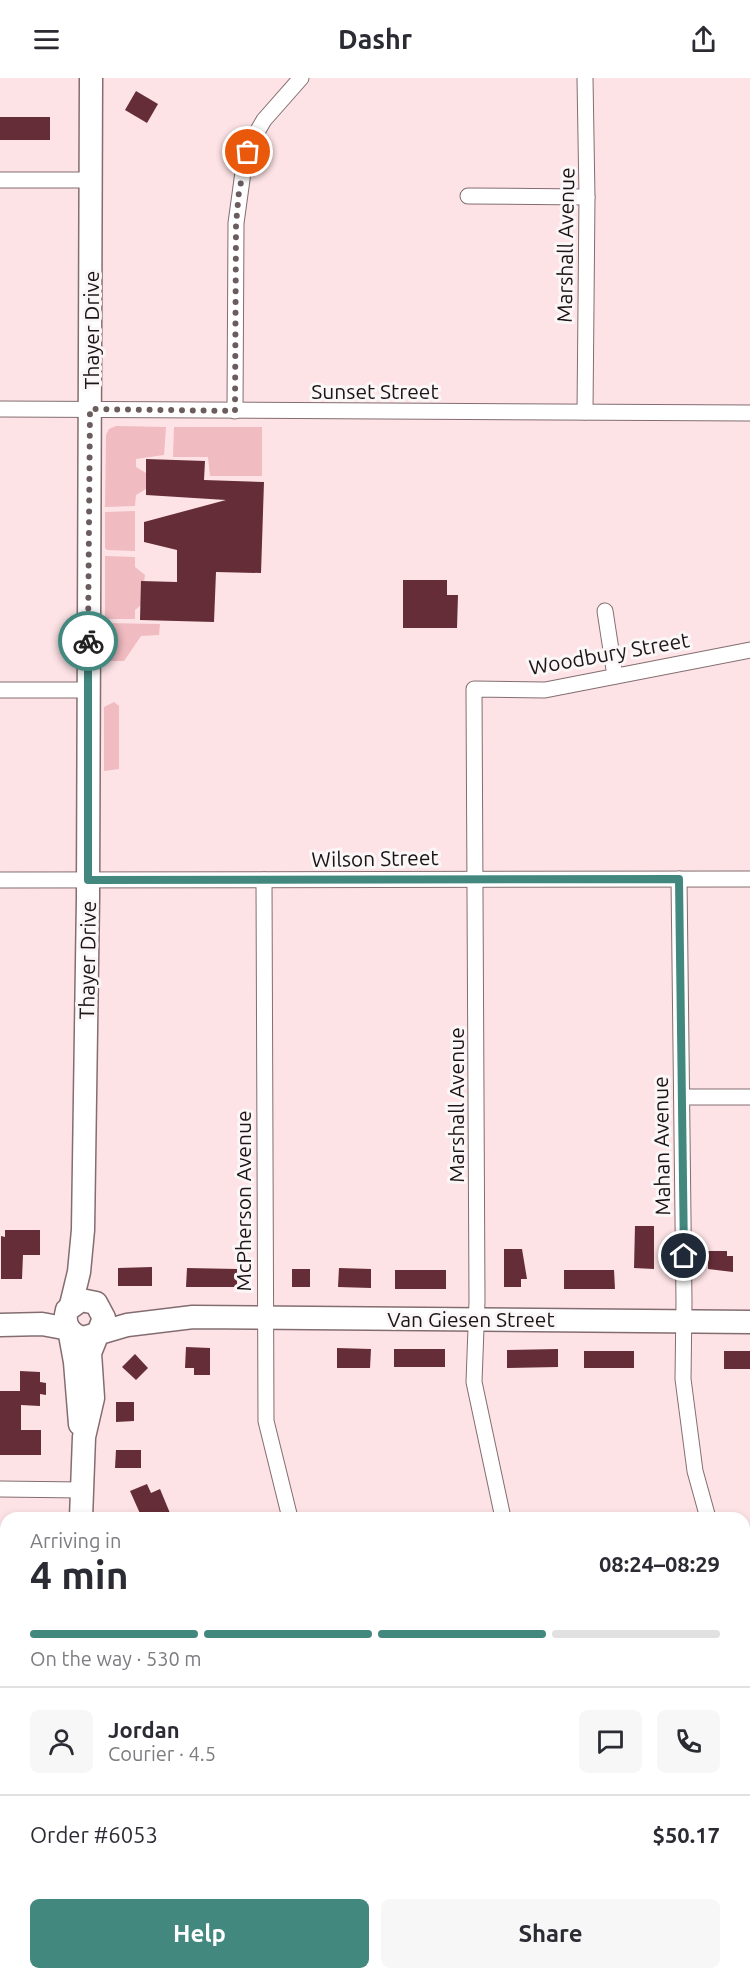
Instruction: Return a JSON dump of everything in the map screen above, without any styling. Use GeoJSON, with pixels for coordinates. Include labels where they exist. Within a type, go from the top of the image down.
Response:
{"type":"FeatureCollection","features":[{"type":"Feature","properties":{"kind":"street","name":"Thayer Drive"},"geometry":{"type":"LineString","coordinates":[[71,1305],[78,1276],[83,1230],[88,880],[91,78]]}},
{"type":"Feature","properties":{"kind":"street"},"geometry":{"type":"LineString","coordinates":[[235,411],[236,224],[244,165],[253,139],[264,120],[301,78]]}},
{"type":"Feature","properties":{"kind":"street","name":"Marshall Avenue"},"geometry":{"type":"LineString","coordinates":[[585,78],[588,197],[585,412]]}},
{"type":"Feature","properties":{"kind":"street"},"geometry":{"type":"LineString","coordinates":[[0,180],[91,180]]}},
{"type":"Feature","properties":{"kind":"street"},"geometry":{"type":"LineString","coordinates":[[468,196],[588,197]]}},
{"type":"Feature","properties":{"kind":"street","name":"Sunset Street"},"geometry":{"type":"LineString","coordinates":[[0,409],[750,413]]}},
{"type":"Feature","properties":{"kind":"street"},"geometry":{"type":"LineString","coordinates":[[605,612],[615,676]]}},
{"type":"Feature","properties":{"kind":"street","name":"Woodbury Street"},"geometry":{"type":"LineString","coordinates":[[474,688],[545,690],[750,650]]}},
{"type":"Feature","properties":{"kind":"street","name":"Marshall Avenue"},"geometry":{"type":"LineString","coordinates":[[474,688],[477,878],[477,1319],[474,1382],[501,1512]]}},
{"type":"Feature","properties":{"kind":"street"},"geometry":{"type":"LineString","coordinates":[[0,690],[87,690]]}},
{"type":"Feature","properties":{"kind":"street","name":"Mahan Avenue"},"geometry":{"type":"LineString","coordinates":[[679,879],[683,1379],[695,1472],[706,1512]]}},
{"type":"Feature","properties":{"kind":"street","name":"Wilson Street"},"geometry":{"type":"LineString","coordinates":[[0,880],[750,879]]}},
{"type":"Feature","properties":{"kind":"street","name":"McPherson Avenue"},"geometry":{"type":"LineString","coordinates":[[264,880],[264,1319],[267,1421],[289,1512]]}},
{"type":"Feature","properties":{"kind":"street"},"geometry":{"type":"LineString","coordinates":[[682,1097],[750,1097]]}},
{"type":"Feature","properties":{"kind":"street","name":"Thayer Drive"},"geometry":{"type":"LineString","coordinates":[[83,1230],[96,1303]]}},
{"type":"Feature","properties":{"kind":"street"},"geometry":{"type":"LineString","coordinates":[[0,1311],[35,1311],[71,1305],[86,1299],[96,1303],[104,1318],[90,1353],[93,1398],[84,1437],[81,1512]]}},
{"type":"Feature","properties":{"kind":"street","name":"Van Giesen Street"},"geometry":{"type":"LineString","coordinates":[[96,1303],[130,1312],[168,1308],[193,1317]]}},
{"type":"Feature","properties":{"kind":"street"},"geometry":{"type":"LineString","coordinates":[[71,1305],[66,1317],[75,1362],[79,1420],[84,1437]]}},
{"type":"Feature","properties":{"kind":"street","name":"Van Giesen Street"},"geometry":{"type":"LineString","coordinates":[[99,1332],[193,1317],[684,1319],[750,1322]]}},
{"type":"Feature","properties":{"kind":"street"},"geometry":{"type":"LineString","coordinates":[[0,1325],[42,1324],[69,1329],[83,1338],[99,1332]]}},
{"type":"Feature","properties":{"kind":"street"},"geometry":{"type":"LineString","coordinates":[[0,1490],[81,1490]]}},
{"type":"Feature","properties":{"kind":"shaded area"},"geometry":{"type":"Polygon","coordinates":[[[116,426],[166,427],[164,455],[136,459],[136,467],[146,473],[146,489],[136,495],[135,506],[105,507],[106,435],[109,429],[116,426]]]}},
{"type":"Feature","properties":{"kind":"shaded area"},"geometry":{"type":"Polygon","coordinates":[[[174,427],[262,427],[262,476],[210,476],[208,457],[173,457],[174,427]]]}},
{"type":"Feature","properties":{"kind":"shaded area"},"geometry":{"type":"Polygon","coordinates":[[[135,511],[135,551],[107,550],[105,548],[105,512],[135,511]]]}},
{"type":"Feature","properties":{"kind":"shaded area"},"geometry":{"type":"Polygon","coordinates":[[[105,556],[135,557],[135,567],[145,575],[141,605],[135,610],[135,619],[105,619],[105,556]]]}},
{"type":"Feature","properties":{"kind":"shaded area"},"geometry":{"type":"Polygon","coordinates":[[[105,623],[160,624],[159,635],[141,636],[124,661],[105,661],[105,623]]]}},
{"type":"Feature","properties":{"kind":"shaded area"},"geometry":{"type":"Polygon","coordinates":[[[114,702],[119,706],[119,769],[104,771],[104,707],[114,702]]]}},
{"type":"Feature","properties":{"kind":"building"},"geometry":{"type":"Polygon","coordinates":[[[136,91],[158,104],[147,123],[125,110],[136,91]]]}},
{"type":"Feature","properties":{"kind":"building"},"geometry":{"type":"Polygon","coordinates":[[[0,117],[50,117],[50,140],[0,140],[0,117]]]}},
{"type":"Feature","properties":{"kind":"building"},"geometry":{"type":"Polygon","coordinates":[[[146,459],[205,461],[204,480],[264,482],[261,573],[216,572],[214,622],[140,620],[141,581],[177,582],[177,550],[144,542],[144,522],[226,500],[146,495],[146,459]]]}},
{"type":"Feature","properties":{"kind":"building"},"geometry":{"type":"Polygon","coordinates":[[[403,580],[447,580],[447,595],[458,595],[457,628],[403,628],[403,580]]]}},
{"type":"Feature","properties":{"kind":"building"},"geometry":{"type":"Polygon","coordinates":[[[635,1226],[654,1226],[654,1269],[634,1268],[635,1226]]]}},
{"type":"Feature","properties":{"kind":"building"},"geometry":{"type":"Polygon","coordinates":[[[5,1230],[40,1230],[40,1255],[23,1255],[22,1279],[1,1279],[1,1236],[5,1237],[5,1230]]]}},
{"type":"Feature","properties":{"kind":"building"},"geometry":{"type":"Polygon","coordinates":[[[504,1249],[522,1249],[527,1279],[521,1279],[521,1287],[504,1287],[504,1249]]]}},
{"type":"Feature","properties":{"kind":"building"},"geometry":{"type":"Polygon","coordinates":[[[708,1251],[727,1251],[727,1256],[733,1256],[733,1272],[708,1269],[708,1251]]]}},
{"type":"Feature","properties":{"kind":"building"},"geometry":{"type":"Polygon","coordinates":[[[152,1267],[152,1286],[118,1286],[118,1268],[152,1267]]]}},
{"type":"Feature","properties":{"kind":"building"},"geometry":{"type":"Polygon","coordinates":[[[187,1268],[237,1269],[237,1287],[186,1287],[187,1268]]]}},
{"type":"Feature","properties":{"kind":"building"},"geometry":{"type":"Polygon","coordinates":[[[339,1268],[371,1269],[371,1288],[338,1287],[339,1268]]]}},
{"type":"Feature","properties":{"kind":"building"},"geometry":{"type":"Polygon","coordinates":[[[292,1269],[310,1269],[310,1287],[292,1287],[292,1269]]]}},
{"type":"Feature","properties":{"kind":"building"},"geometry":{"type":"Polygon","coordinates":[[[395,1270],[446,1270],[446,1289],[395,1289],[395,1270]]]}},
{"type":"Feature","properties":{"kind":"building"},"geometry":{"type":"Polygon","coordinates":[[[564,1270],[614,1270],[615,1289],[564,1289],[564,1270]]]}},
{"type":"Feature","properties":{"kind":"building"},"geometry":{"type":"Polygon","coordinates":[[[186,1347],[210,1348],[210,1375],[194,1375],[194,1368],[185,1368],[186,1347]]]}},
{"type":"Feature","properties":{"kind":"building"},"geometry":{"type":"Polygon","coordinates":[[[337,1348],[371,1349],[370,1368],[337,1368],[337,1348]]]}},
{"type":"Feature","properties":{"kind":"building"},"geometry":{"type":"Polygon","coordinates":[[[394,1349],[445,1349],[445,1367],[394,1367],[394,1349]]]}},
{"type":"Feature","properties":{"kind":"building"},"geometry":{"type":"Polygon","coordinates":[[[558,1349],[558,1367],[507,1368],[507,1350],[558,1349]]]}},
{"type":"Feature","properties":{"kind":"building"},"geometry":{"type":"Polygon","coordinates":[[[584,1351],[634,1351],[634,1368],[584,1368],[584,1351]]]}},
{"type":"Feature","properties":{"kind":"building"},"geometry":{"type":"Polygon","coordinates":[[[724,1351],[750,1351],[750,1369],[724,1369],[724,1351]]]}},
{"type":"Feature","properties":{"kind":"building"},"geometry":{"type":"Polygon","coordinates":[[[135,1354],[148,1368],[136,1380],[122,1367],[135,1354]]]}},
{"type":"Feature","properties":{"kind":"building"},"geometry":{"type":"Polygon","coordinates":[[[20,1371],[40,1372],[40,1382],[46,1383],[46,1395],[40,1394],[40,1406],[21,1405],[21,1430],[41,1430],[41,1455],[0,1455],[0,1391],[20,1391],[20,1371]]]}},
{"type":"Feature","properties":{"kind":"building"},"geometry":{"type":"Polygon","coordinates":[[[116,1402],[134,1402],[134,1421],[116,1422],[116,1402]]]}},
{"type":"Feature","properties":{"kind":"building"},"geometry":{"type":"Polygon","coordinates":[[[116,1450],[141,1450],[141,1468],[115,1468],[116,1450]]]}},
{"type":"Feature","properties":{"kind":"building"},"geometry":{"type":"Polygon","coordinates":[[[147,1484],[151,1493],[160,1489],[170,1512],[139,1512],[130,1491],[147,1484]]]}},
{"type":"Feature","properties":{"kind":"way so far"},"geometry":{"type":"LineString","coordinates":[[88,641],[90,409],[235,411],[236,224],[239,191],[248,152]]}},
{"type":"Feature","properties":{"kind":"route"},"geometry":{"type":"LineString","coordinates":[[88,641],[88,880],[679,879],[684,1256]]}}]}
